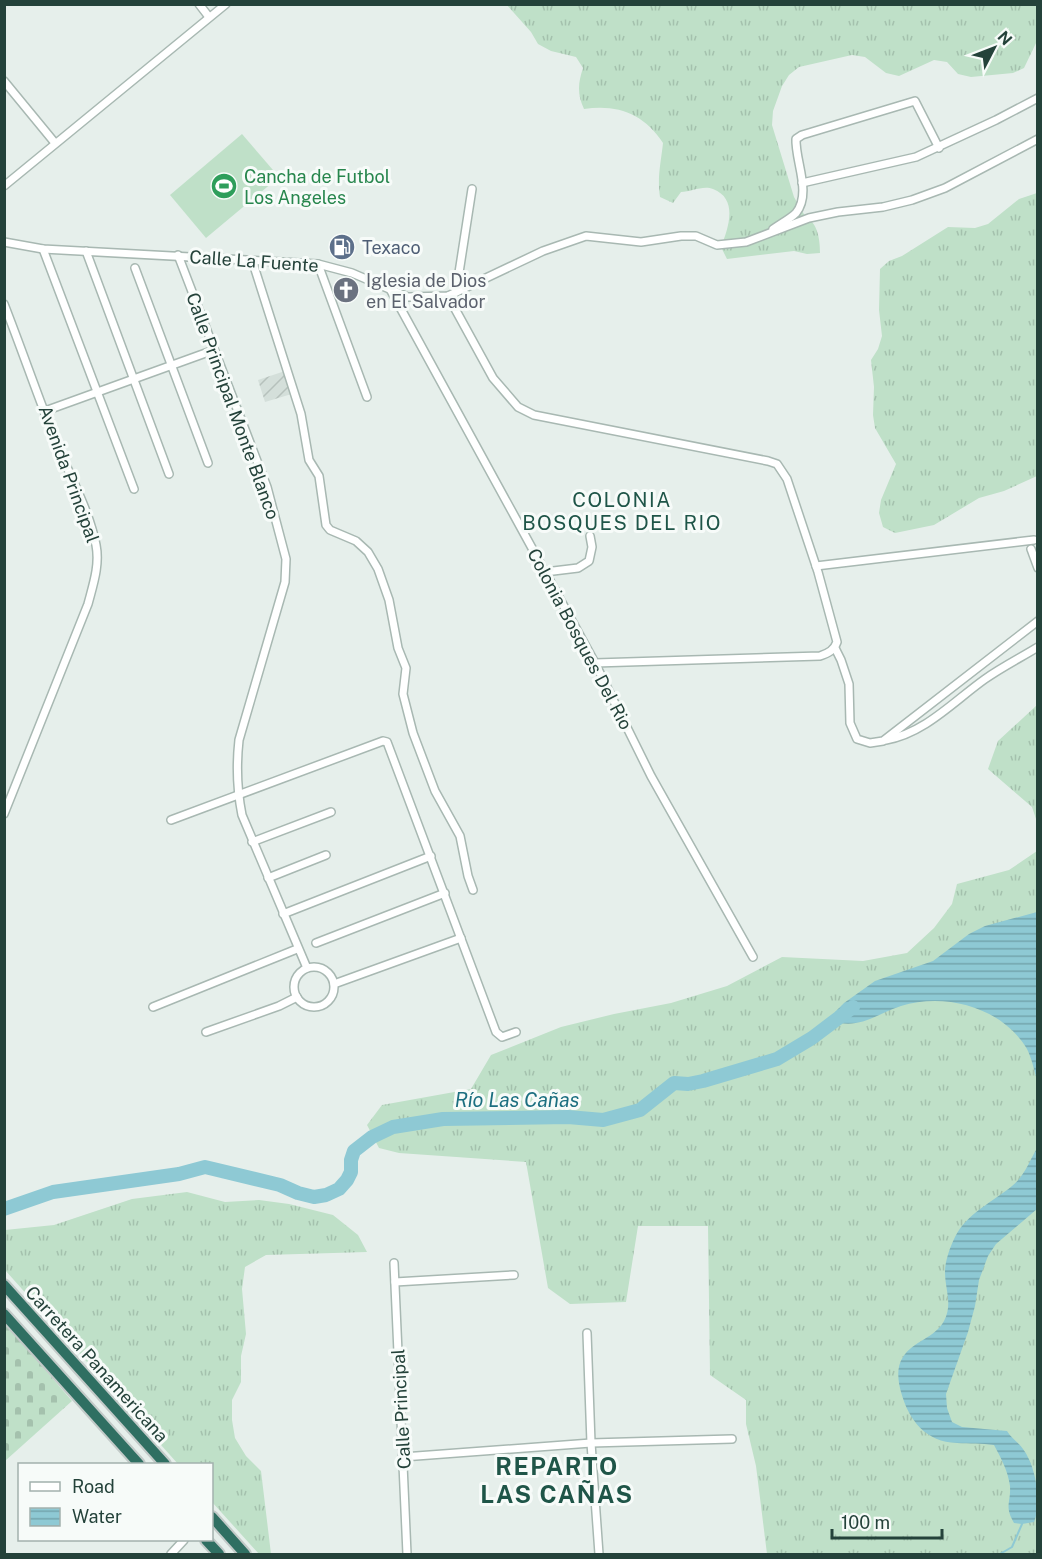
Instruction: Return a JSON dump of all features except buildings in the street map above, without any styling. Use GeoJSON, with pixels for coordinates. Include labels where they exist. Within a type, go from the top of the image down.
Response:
{"type":"FeatureCollection","features":[{"type":"Feature","properties":{"kind":"highway","name":"Carretera Panamericana"},"geometry":{"type":"LineString","coordinates":[[4,1285],[164,1463]]}},
{"type":"Feature","properties":{"kind":"highway","name":"Carretera Panamericana"},"geometry":{"type":"LineString","coordinates":[[4,1314],[138,1463]]}},
{"type":"Feature","properties":{"kind":"highway"},"geometry":{"type":"LineString","coordinates":[[213,1518],[242,1553]]}},
{"type":"Feature","properties":{"kind":"highway"},"geometry":{"type":"LineString","coordinates":[[208,1541],[219,1554]]}},
{"type":"Feature","properties":{"kind":"street"},"geometry":{"type":"LineString","coordinates":[[199,4],[209,17]]}},
{"type":"Feature","properties":{"kind":"street"},"geometry":{"type":"LineString","coordinates":[[4,186],[226,4]]}},
{"type":"Feature","properties":{"kind":"street"},"geometry":{"type":"LineString","coordinates":[[4,81],[55,143]]}},
{"type":"Feature","properties":{"kind":"street"},"geometry":{"type":"LineString","coordinates":[[801,183],[916,157],[939,148],[1038,98]]}},
{"type":"Feature","properties":{"kind":"street"},"geometry":{"type":"LineString","coordinates":[[761,238],[795,214],[803,192],[795,150],[796,139],[801,135],[915,101],[939,148]]}},
{"type":"Feature","properties":{"kind":"street","name":"Calle La Fuente"},"geometry":{"type":"LineString","coordinates":[[4,244],[43,249],[318,264],[352,273],[408,297],[448,296],[543,251],[586,236],[641,242],[696,236],[717,245],[746,242],[809,218],[883,207],[912,200],[945,188],[1038,139]]}},
{"type":"Feature","properties":{"kind":"street"},"geometry":{"type":"LineString","coordinates":[[456,292],[472,189]]}},
{"type":"Feature","properties":{"kind":"street"},"geometry":{"type":"LineString","coordinates":[[43,249],[134,489]]}},
{"type":"Feature","properties":{"kind":"street"},"geometry":{"type":"LineString","coordinates":[[86,251],[169,474]]}},
{"type":"Feature","properties":{"kind":"street","name":"Calle Principal Monte Blanco"},"geometry":{"type":"LineString","coordinates":[[178,255],[267,487],[286,559],[285,582],[239,740],[236,765],[242,815],[307,968]]}},
{"type":"Feature","properties":{"kind":"street"},"geometry":{"type":"LineString","coordinates":[[252,260],[301,414],[309,460],[319,476],[326,525],[330,530],[356,541],[368,552],[378,569],[389,600],[398,648],[406,668],[403,694],[413,733],[435,791],[460,836],[473,890]]}},
{"type":"Feature","properties":{"kind":"street"},"geometry":{"type":"LineString","coordinates":[[318,264],[367,397]]}},
{"type":"Feature","properties":{"kind":"street"},"geometry":{"type":"LineString","coordinates":[[135,268],[208,463]]}},
{"type":"Feature","properties":{"kind":"street","name":"Colonia Bosques Del Rio"},"geometry":{"type":"LineString","coordinates":[[390,290],[595,663],[651,776],[753,957]]}},
{"type":"Feature","properties":{"kind":"street"},"geometry":{"type":"LineString","coordinates":[[448,296],[493,378],[505,395],[518,407],[534,415],[768,461],[777,464],[787,479],[816,566],[837,642],[835,648],[828,654],[820,656],[595,663]]}},
{"type":"Feature","properties":{"kind":"street","name":"Avenida Principal"},"geometry":{"type":"LineString","coordinates":[[4,304],[86,512],[98,559],[96,575],[85,613],[4,814]]}},
{"type":"Feature","properties":{"kind":"street"},"geometry":{"type":"LineString","coordinates":[[45,411],[214,350]]}},
{"type":"Feature","properties":{"kind":"street"},"geometry":{"type":"LineString","coordinates":[[546,572],[578,568],[589,561],[592,547],[590,536]]}},
{"type":"Feature","properties":{"kind":"street"},"geometry":{"type":"LineString","coordinates":[[816,566],[1034,540]]}},
{"type":"Feature","properties":{"kind":"street"},"geometry":{"type":"LineString","coordinates":[[1031,549],[1038,568]]}},
{"type":"Feature","properties":{"kind":"street"},"geometry":{"type":"LineString","coordinates":[[883,741],[1038,621]]}},
{"type":"Feature","properties":{"kind":"street"},"geometry":{"type":"LineString","coordinates":[[835,648],[849,684],[850,723],[857,739],[870,742],[894,739],[926,723],[950,708],[984,680],[1038,647]]}},
{"type":"Feature","properties":{"kind":"street"},"geometry":{"type":"LineString","coordinates":[[171,820],[383,741],[387,742],[496,1032],[502,1037],[516,1032]]}},
{"type":"Feature","properties":{"kind":"street"},"geometry":{"type":"LineString","coordinates":[[252,842],[331,812]]}},
{"type":"Feature","properties":{"kind":"street"},"geometry":{"type":"LineString","coordinates":[[268,878],[326,855]]}},
{"type":"Feature","properties":{"kind":"street"},"geometry":{"type":"LineString","coordinates":[[283,914],[430,856]]}},
{"type":"Feature","properties":{"kind":"street"},"geometry":{"type":"LineString","coordinates":[[316,943],[445,893]]}},
{"type":"Feature","properties":{"kind":"street"},"geometry":{"type":"LineString","coordinates":[[334,984],[461,938]]}},
{"type":"Feature","properties":{"kind":"street"},"geometry":{"type":"LineString","coordinates":[[153,1007],[297,949]]}},
{"type":"Feature","properties":{"kind":"street"},"geometry":{"type":"LineString","coordinates":[[307,968],[319,968],[332,978],[334,984],[332,998],[321,1007],[307,1006],[297,998],[294,984],[297,977],[307,968]]}},
{"type":"Feature","properties":{"kind":"street"},"geometry":{"type":"LineString","coordinates":[[206,1032],[297,998]]}},
{"type":"Feature","properties":{"kind":"street","name":"Calle Principal"},"geometry":{"type":"LineString","coordinates":[[394,1263],[407,1554]]}},
{"type":"Feature","properties":{"kind":"street"},"geometry":{"type":"LineString","coordinates":[[395,1282],[514,1275]]}},
{"type":"Feature","properties":{"kind":"street"},"geometry":{"type":"LineString","coordinates":[[587,1333],[591,1443],[599,1554]]}},
{"type":"Feature","properties":{"kind":"street"},"geometry":{"type":"LineString","coordinates":[[403,1457],[591,1443],[732,1439]]}},
{"type":"Feature","properties":{"kind":"street"},"geometry":{"type":"LineString","coordinates":[[171,1554],[182,1541]]}},
{"type":"Feature","properties":{"kind":"shaded area"},"geometry":{"type":"Polygon","coordinates":[[[288,370],[295,393],[265,402],[258,380],[288,370]]]}},
{"type":"Feature","properties":{"kind":"green space"},"geometry":{"type":"Polygon","coordinates":[[[507,5],[1037,5],[1037,41],[1024,68],[1013,73],[971,77],[958,74],[947,62],[934,60],[899,76],[886,73],[865,57],[852,55],[799,67],[789,75],[782,86],[773,111],[772,125],[794,197],[805,216],[813,223],[817,232],[820,253],[807,254],[794,251],[727,259],[721,247],[728,223],[729,207],[721,194],[713,189],[705,188],[681,192],[673,203],[660,197],[659,176],[663,143],[656,133],[639,118],[629,113],[608,108],[584,109],[579,88],[583,68],[576,57],[551,51],[538,44],[531,32],[507,5]]]}},
{"type":"Feature","properties":{"kind":"green space","name":"Cancha de Futbol Los Angeles"},"geometry":{"type":"Polygon","coordinates":[[[242,134],[279,177],[206,238],[170,195],[242,134]]]}},
{"type":"Feature","properties":{"kind":"green space"},"geometry":{"type":"Polygon","coordinates":[[[1037,193],[1037,476],[1004,491],[979,498],[934,525],[895,533],[883,527],[879,513],[881,500],[896,464],[875,428],[873,415],[874,387],[871,360],[882,336],[879,310],[880,269],[889,261],[902,256],[948,227],[975,228],[988,224],[1019,199],[1037,193]]]}},
{"type":"Feature","properties":{"kind":"green space"},"geometry":{"type":"Polygon","coordinates":[[[1037,705],[1037,822],[1032,807],[988,769],[998,741],[1037,705]]]}},
{"type":"Feature","properties":{"kind":"green space"},"geometry":{"type":"Polygon","coordinates":[[[1037,851],[1037,1554],[767,1554],[756,1466],[746,1424],[746,1400],[710,1375],[708,1226],[638,1226],[626,1302],[570,1304],[548,1288],[526,1162],[399,1153],[379,1148],[367,1125],[382,1105],[471,1089],[491,1055],[561,1027],[671,1003],[727,986],[782,957],[863,961],[907,953],[934,928],[952,904],[957,884],[1009,870],[1037,851]]]}},
{"type":"Feature","properties":{"kind":"green space"},"geometry":{"type":"Polygon","coordinates":[[[187,1192],[225,1202],[259,1200],[289,1204],[333,1215],[358,1235],[367,1252],[266,1255],[245,1267],[242,1289],[246,1334],[241,1356],[241,1382],[232,1400],[232,1420],[235,1438],[246,1456],[261,1471],[271,1554],[259,1554],[213,1503],[213,1463],[177,1463],[5,1270],[5,1230],[54,1225],[132,1199],[187,1192]]]}},
{"type":"Feature","properties":{"kind":"green space"},"geometry":{"type":"Polygon","coordinates":[[[4,1322],[72,1401],[5,1461],[4,1461],[4,1322]]]}},
{"type":"Feature","properties":{"kind":"water"},"geometry":{"type":"Polygon","coordinates":[[[1037,912],[1037,1080],[1029,1053],[1016,1035],[988,1013],[954,1002],[918,1002],[901,1006],[864,1021],[840,1023],[835,1012],[875,981],[933,961],[969,934],[985,926],[1037,912]]]}},
{"type":"Feature","properties":{"kind":"water"},"geometry":{"type":"Polygon","coordinates":[[[1037,1148],[1037,1209],[996,1244],[988,1256],[979,1280],[968,1332],[946,1394],[947,1408],[952,1422],[962,1427],[1007,1431],[1028,1456],[1036,1485],[1037,1505],[1034,1522],[1022,1524],[1014,1523],[1009,1512],[1009,1480],[994,1445],[946,1442],[928,1434],[914,1421],[904,1402],[898,1374],[899,1365],[907,1352],[935,1332],[947,1315],[945,1272],[948,1254],[955,1237],[966,1221],[1016,1182],[1037,1148]]]}},
{"type":"Feature","properties":{"kind":"waterway","name":"Río Las Cañas"},"geometry":{"type":"LineString","coordinates":[[4,1209],[53,1192],[179,1174],[205,1167],[280,1185],[314,1197],[326,1195],[339,1189],[347,1180],[351,1172],[354,1151],[372,1137],[393,1127],[443,1119],[568,1117],[603,1120],[640,1110],[674,1083],[688,1084],[703,1081],[777,1059],[812,1038],[853,1007]]}},
{"type":"Feature","properties":{"kind":"waterway"},"geometry":{"type":"LineString","coordinates":[[1000,1554],[1012,1547],[1022,1524]]}},
{"type":"Feature","properties":{"kind":"place","name":"Cancha de Futbol Los Angeles"},"geometry":{"type":"Point","coordinates":[224,186]}},
{"type":"Feature","properties":{"kind":"place","name":"Texaco"},"geometry":{"type":"Point","coordinates":[342,247]}},
{"type":"Feature","properties":{"kind":"place","name":"Iglesia de Dios en El Salvador"},"geometry":{"type":"Point","coordinates":[346,290]}},
{"type":"Feature","properties":{"kind":"district","name":"COLONIA BOSQUES DEL RIO"},"geometry":{"type":"Point","coordinates":[622,512]}},
{"type":"Feature","properties":{"kind":"district","name":"REPARTO LAS CAÑAS"},"geometry":{"type":"Point","coordinates":[557,1480]}}]}
